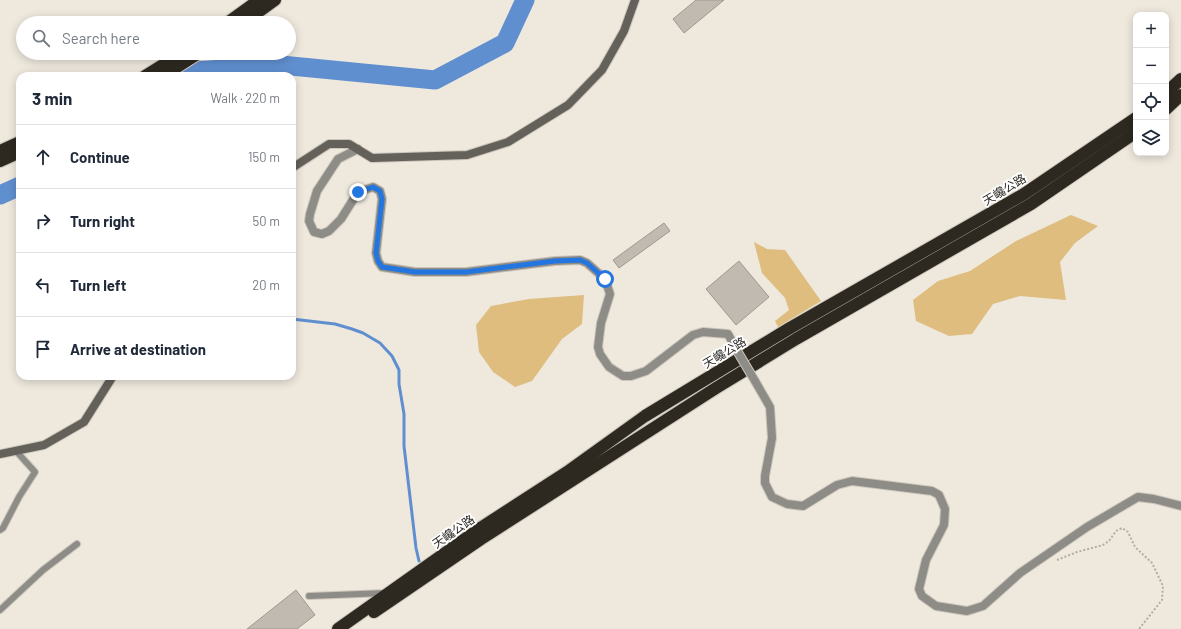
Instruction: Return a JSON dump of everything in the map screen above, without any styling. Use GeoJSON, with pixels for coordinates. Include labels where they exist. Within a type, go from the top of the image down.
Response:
{"type":"FeatureCollection","features":[{"type":"Feature","properties":{"kind":"highway"},"geometry":{"type":"LineString","coordinates":[[237,16],[259,0]]}},
{"type":"Feature","properties":{"kind":"highway"},"geometry":{"type":"LineString","coordinates":[[253,16],[275,0]]}},
{"type":"Feature","properties":{"kind":"highway"},"geometry":{"type":"LineString","coordinates":[[151,72],[171,60]]}},
{"type":"Feature","properties":{"kind":"highway"},"geometry":{"type":"LineString","coordinates":[[169,72],[188,60]]}},
{"type":"Feature","properties":{"kind":"highway"},"geometry":{"type":"LineString","coordinates":[[1169,90],[1181,79]]}},
{"type":"Feature","properties":{"kind":"highway"},"geometry":{"type":"LineString","coordinates":[[1169,106],[1181,95]]}},
{"type":"Feature","properties":{"kind":"highway","name":"天巉公路"},"geometry":{"type":"LineString","coordinates":[[338,629],[482,527],[567,472],[645,416],[790,328],[1024,194],[1133,120]]}},
{"type":"Feature","properties":{"kind":"highway","name":"天巉公路"},"geometry":{"type":"LineString","coordinates":[[350,629],[481,539],[716,388],[796,339],[1031,204],[1133,134]]}},
{"type":"Feature","properties":{"kind":"highway"},"geometry":{"type":"LineString","coordinates":[[0,151],[16,144]]}},
{"type":"Feature","properties":{"kind":"highway"},"geometry":{"type":"LineString","coordinates":[[0,161],[16,154]]}},
{"type":"Feature","properties":{"kind":"street"},"geometry":{"type":"LineString","coordinates":[[296,165],[329,144],[349,144],[372,158],[467,155],[508,142],[568,105],[602,70],[624,31],[635,0]]}},
{"type":"Feature","properties":{"kind":"street"},"geometry":{"type":"LineString","coordinates":[[358,149],[338,159],[317,191],[309,221],[314,232],[322,234],[329,231],[341,219],[358,192],[373,187],[380,191],[382,199],[376,253],[378,261],[382,267],[415,272],[466,272],[555,261],[580,260],[587,263],[605,279],[610,294],[601,323],[598,347],[600,354],[609,367],[623,376],[631,376],[646,370],[693,335],[704,332],[728,334],[770,407],[772,438],[765,476],[765,484],[772,497],[786,504],[803,506],[837,485],[852,481],[932,491],[939,495],[945,509],[944,525],[926,560],[919,589],[922,596],[936,606],[967,611],[983,606],[1020,573],[1037,561],[1087,527],[1138,497],[1154,498],[1181,506]]}},
{"type":"Feature","properties":{"kind":"street"},"geometry":{"type":"LineString","coordinates":[[0,454],[44,445],[84,422],[110,380]]}},
{"type":"Feature","properties":{"kind":"lane"},"geometry":{"type":"LineString","coordinates":[[0,530],[4,528],[18,497],[35,472],[16,451]]}},
{"type":"Feature","properties":{"kind":"lane"},"geometry":{"type":"LineString","coordinates":[[0,610],[43,570],[77,544]]}},
{"type":"Feature","properties":{"kind":"lane"},"geometry":{"type":"LineString","coordinates":[[309,596],[387,593]]}},
{"type":"Feature","properties":{"kind":"path"},"geometry":{"type":"LineString","coordinates":[[1037,561],[1054,561],[1076,552],[1103,545],[1122,528],[1128,532],[1135,547],[1152,563],[1163,586],[1162,600],[1140,629]]}},
{"type":"Feature","properties":{"kind":"shaded area"},"geometry":{"type":"Polygon","coordinates":[[[1071,215],[1098,226],[1075,243],[1060,262],[1066,300],[1020,296],[993,304],[972,334],[949,336],[916,321],[913,300],[938,281],[970,271],[1016,241],[1071,215]]]}},
{"type":"Feature","properties":{"kind":"shaded area"},"geometry":{"type":"Polygon","coordinates":[[[754,242],[767,249],[785,250],[821,301],[778,327],[775,321],[789,310],[785,298],[762,273],[754,242]]]}},
{"type":"Feature","properties":{"kind":"shaded area"},"geometry":{"type":"Polygon","coordinates":[[[584,295],[582,324],[562,339],[532,381],[515,387],[493,372],[479,352],[476,325],[491,306],[529,299],[584,295]]]}},
{"type":"Feature","properties":{"kind":"building"},"geometry":{"type":"Polygon","coordinates":[[[696,0],[724,0],[684,33],[673,19],[696,0]]]}},
{"type":"Feature","properties":{"kind":"building"},"geometry":{"type":"Polygon","coordinates":[[[664,223],[670,231],[619,268],[613,260],[664,223]]]}},
{"type":"Feature","properties":{"kind":"building"},"geometry":{"type":"Polygon","coordinates":[[[739,261],[769,297],[736,325],[706,289],[739,261]]]}},
{"type":"Feature","properties":{"kind":"building"},"geometry":{"type":"Polygon","coordinates":[[[296,590],[315,615],[297,629],[247,629],[296,590]]]}},
{"type":"Feature","properties":{"kind":"waterway"},"geometry":{"type":"LineString","coordinates":[[193,72],[281,65],[435,80],[505,43],[525,0]]}},
{"type":"Feature","properties":{"kind":"waterway"},"geometry":{"type":"LineString","coordinates":[[0,195],[16,188]]}},
{"type":"Feature","properties":{"kind":"waterway"},"geometry":{"type":"LineString","coordinates":[[296,319],[335,324],[363,333],[380,343],[392,356],[399,370],[399,384],[404,414],[404,446],[416,548],[419,561]]}},
{"type":"Feature","properties":{"kind":"route"},"geometry":{"type":"LineString","coordinates":[[358,192],[373,187],[380,191],[382,199],[376,253],[378,261],[382,267],[415,272],[466,272],[555,261],[580,260],[587,263],[605,279]]}}]}
